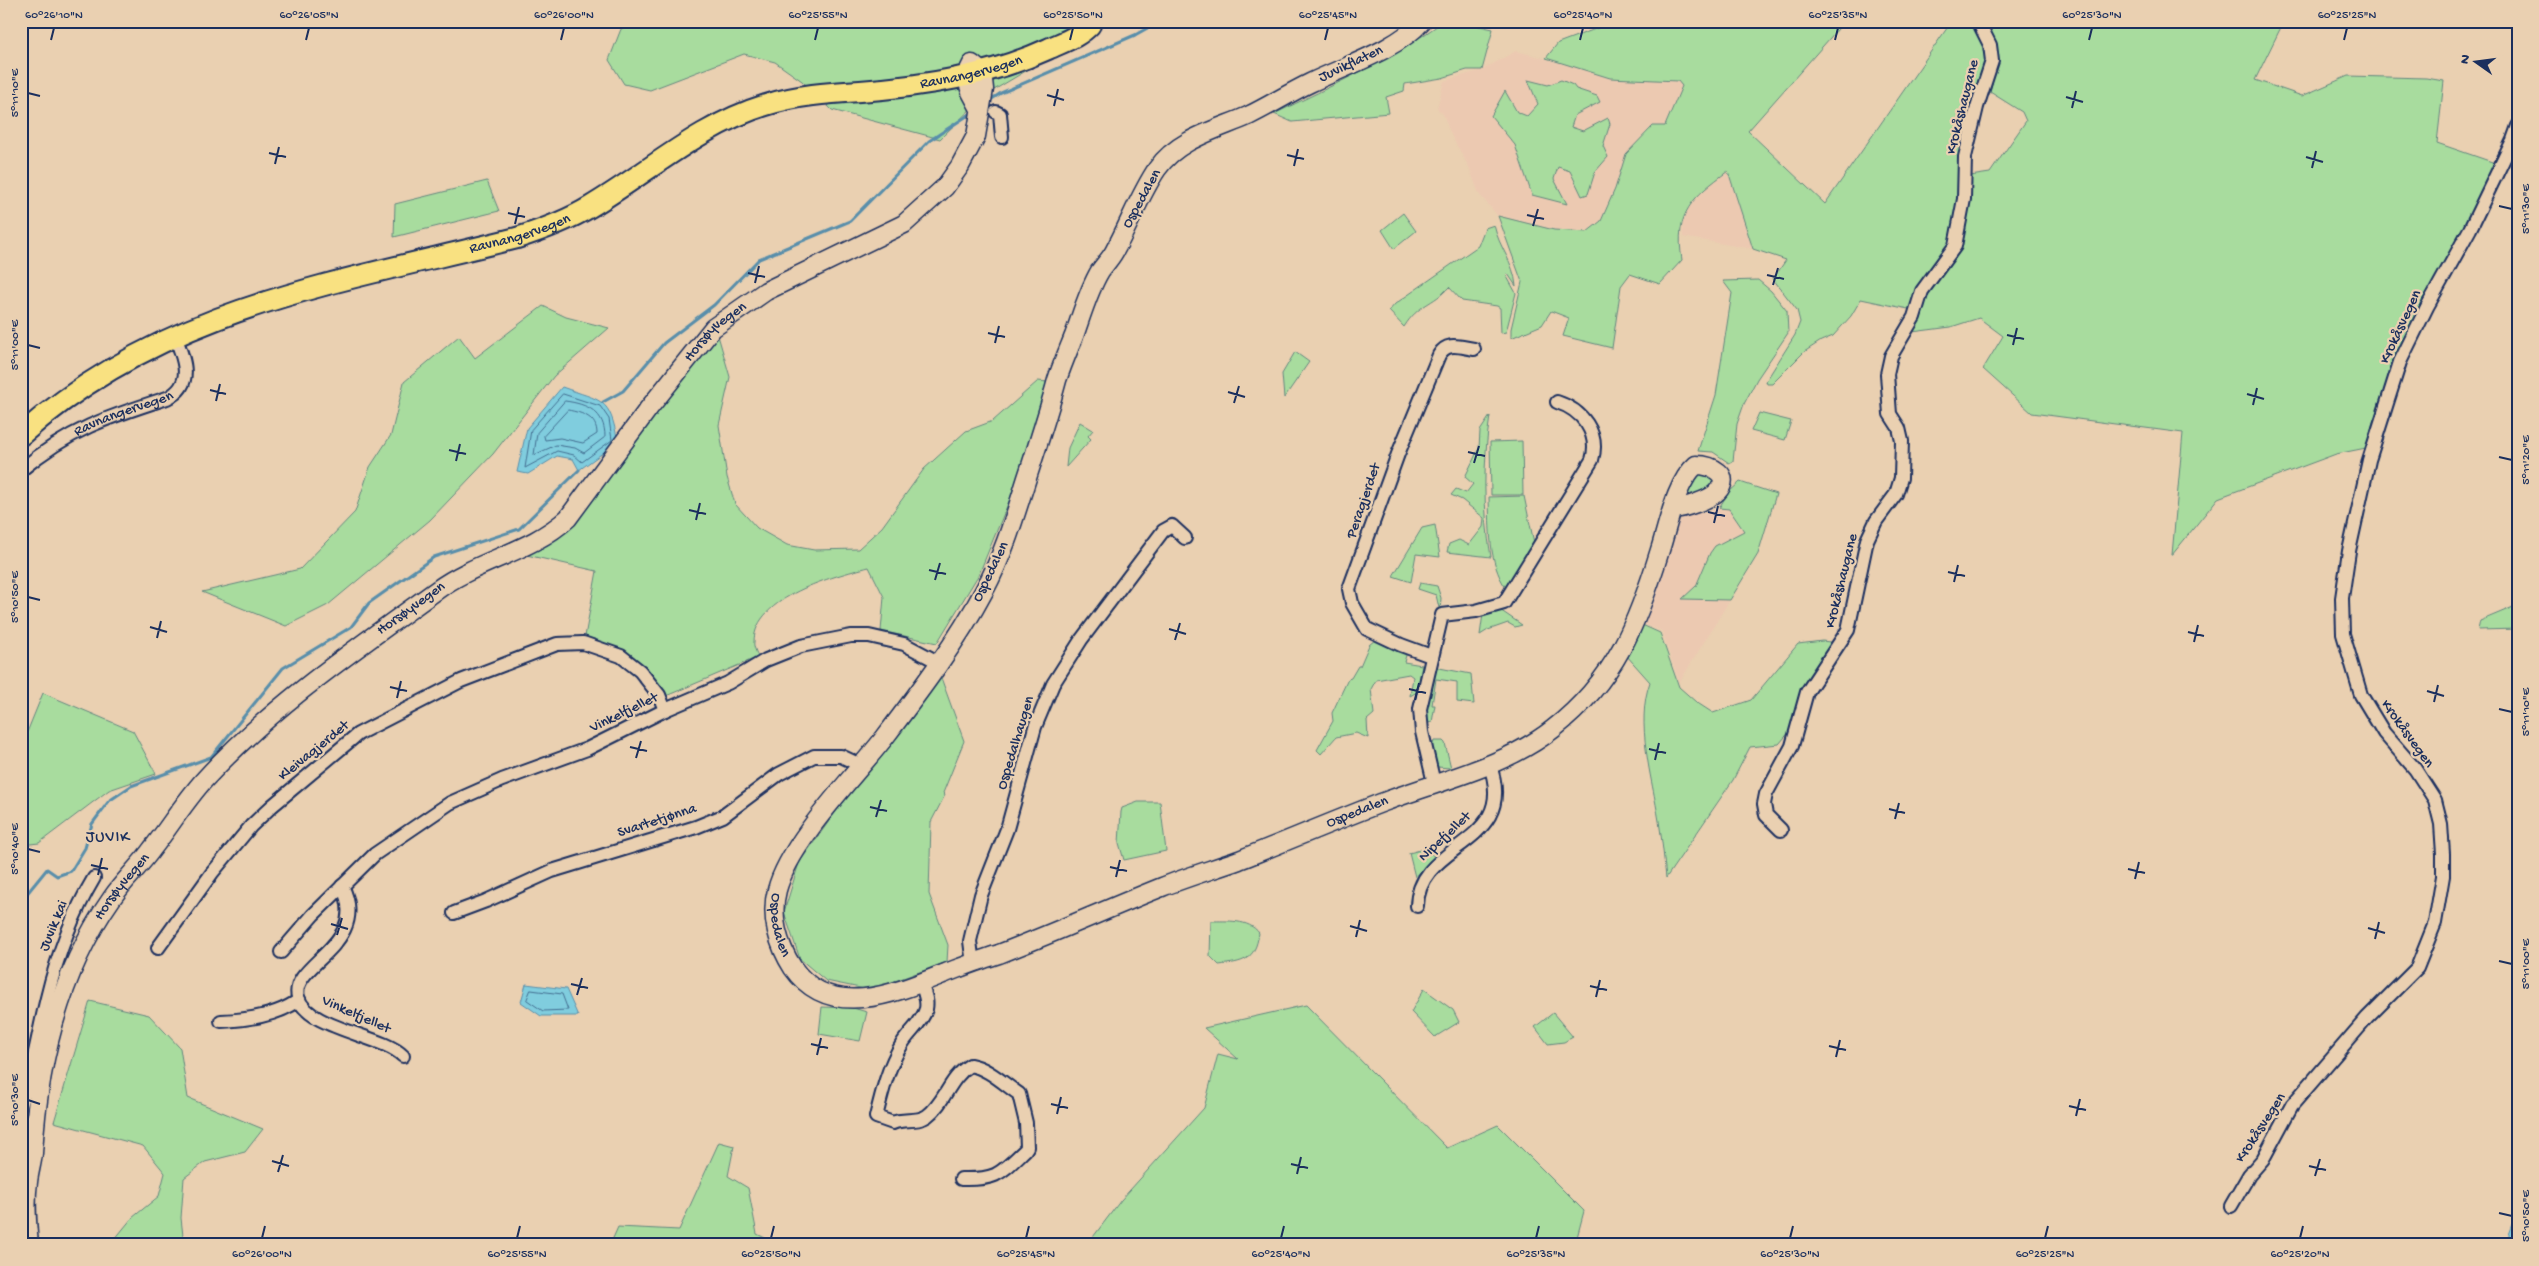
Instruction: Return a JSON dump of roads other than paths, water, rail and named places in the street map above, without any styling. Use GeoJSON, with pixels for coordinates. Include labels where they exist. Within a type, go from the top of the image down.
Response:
{"type":"FeatureCollection","features":[{"type":"Feature","properties":{"kind":"main road","name":"Ravnangervegen"},"geometry":{"type":"LineString","coordinates":[[21,435],[60,404],[98,378],[175,336],[222,316],[287,294],[517,238],[548,228],[588,208],[678,148],[728,119],[784,100],[974,71],[1094,23]]}},
{"type":"Feature","properties":{"kind":"street","name":"Juvikflaten"},"geometry":{"type":"LineString","coordinates":[[1302,87],[1400,41],[1417,28],[1422,21]]}},
{"type":"Feature","properties":{"kind":"street","name":"Krokåshaugane"},"geometry":{"type":"LineString","coordinates":[[1781,830],[1766,815],[1764,804],[1766,794],[1792,746],[1808,692],[1848,630],[1866,540],[1876,521],[1896,494],[1901,478],[1902,441],[1899,428],[1890,414],[1887,374],[1891,356],[1914,317],[1922,291],[1955,246],[1964,199],[1965,157],[1977,107],[1986,86],[1992,61],[1990,45],[1978,21]]}},
{"type":"Feature","properties":{"kind":"street","name":"Horsøyvegen"},"geometry":{"type":"LineString","coordinates":[[29,1245],[28,1183],[37,1096],[59,1007],[76,960],[95,925],[112,898],[144,860],[189,798],[227,757],[280,710],[346,656],[460,574],[530,544],[557,528],[568,518],[649,408],[713,328],[766,292],[883,235],[926,207],[945,187],[966,156],[978,130],[979,107],[971,92],[974,71]]}},
{"type":"Feature","properties":{"kind":"street","name":"Ospedalen"},"geometry":{"type":"LineString","coordinates":[[1302,87],[1254,113],[1189,142],[1158,168],[1115,251],[1102,268],[1085,304],[1057,380],[1052,403],[1010,534],[974,608],[882,741],[860,765],[808,835],[783,873],[776,892],[774,912],[781,944],[799,976],[810,985],[834,996],[858,999],[876,998],[1066,929],[1168,885],[1489,763],[1534,741],[1559,725],[1590,693],[1613,664],[1629,637],[1637,618],[1673,509]]}},
{"type":"Feature","properties":{"kind":"street"},"geometry":{"type":"LineString","coordinates":[[996,112],[1000,114],[1002,137]]}},
{"type":"Feature","properties":{"kind":"street","name":"Krokåsvegen"},"geometry":{"type":"LineString","coordinates":[[2231,1206],[2249,1175],[2263,1159],[2292,1105],[2367,1018],[2417,968],[2435,923],[2443,876],[2443,854],[2441,824],[2435,800],[2415,769],[2380,726],[2361,695],[2343,634],[2342,598],[2349,550],[2368,460],[2400,362],[2427,306],[2470,229],[2518,126]]}},
{"type":"Feature","properties":{"kind":"street","name":"Ravnangervegen"},"geometry":{"type":"LineString","coordinates":[[21,470],[45,451],[86,426],[167,398],[178,391],[184,382],[186,368],[175,336]]}},
{"type":"Feature","properties":{"kind":"street","name":"Peragjerdet"},"geometry":{"type":"LineString","coordinates":[[1431,656],[1401,645],[1367,629],[1352,603],[1349,589],[1398,454],[1439,355],[1443,348],[1448,346],[1474,349]]}},
{"type":"Feature","properties":{"kind":"street"},"geometry":{"type":"LineString","coordinates":[[1434,783],[1422,732],[1420,709],[1442,615],[1476,611],[1504,603],[1590,466],[1595,446],[1585,420],[1570,406],[1558,402]]}},
{"type":"Feature","properties":{"kind":"street","name":"Ospedalhaugen"},"geometry":{"type":"LineString","coordinates":[[973,964],[970,941],[981,895],[1008,829],[1036,727],[1053,684],[1081,640],[1163,531],[1172,526],[1185,538]]}},
{"type":"Feature","properties":{"kind":"street","name":"Vinkelfjellet"},"geometry":{"type":"LineString","coordinates":[[281,952],[313,915],[342,886],[392,841],[450,803],[502,780],[587,749],[665,710],[728,683],[766,660],[801,646],[840,637],[868,636],[904,644],[938,662]]}},
{"type":"Feature","properties":{"kind":"street","name":"Kleivagjerdet"},"geometry":{"type":"LineString","coordinates":[[158,948],[212,873],[251,826],[272,806],[358,734],[460,681],[551,646],[563,643],[583,643],[621,656],[640,671],[659,695],[665,710]]}},
{"type":"Feature","properties":{"kind":"street","name":"Svartetjønna"},"geometry":{"type":"LineString","coordinates":[[454,913],[552,871],[696,827],[723,816],[779,774],[798,762],[814,756],[841,756],[860,765]]}},
{"type":"Feature","properties":{"kind":"street","name":"Nipefjellet"},"geometry":{"type":"LineString","coordinates":[[1417,906],[1419,890],[1423,880],[1439,863],[1477,830],[1493,811],[1497,794],[1489,763]]}},
{"type":"Feature","properties":{"kind":"street","name":"Juvik kai"},"geometry":{"type":"LineString","coordinates":[[21,1106],[33,1067],[46,1000],[57,961],[75,914],[94,878]]}},
{"type":"Feature","properties":{"kind":"street","name":"Vinkelfjellet"},"geometry":{"type":"LineString","coordinates":[[342,886],[348,907],[342,934],[331,950],[305,974],[298,992],[299,1000],[307,1010],[326,1021],[389,1047],[403,1056]]}},
{"type":"Feature","properties":{"kind":"street"},"geometry":{"type":"LineString","coordinates":[[921,983],[925,993],[926,1010],[921,1020],[902,1044],[888,1072],[876,1117],[893,1123],[898,1120],[924,1117],[933,1110],[958,1073],[970,1065],[980,1066],[1019,1094],[1025,1116],[1027,1147],[1025,1150],[998,1175],[989,1179],[961,1179]]}},
{"type":"Feature","properties":{"kind":"street","name":"Vinkelfjellet"},"geometry":{"type":"LineString","coordinates":[[221,1020],[262,1016],[283,1010],[299,1000]]}},
{"type":"Feature","properties":{"kind":"water"},"geometry":{"type":"Polygon","coordinates":[[[562,387],[587,395],[602,403],[611,416],[618,442],[579,470],[573,459],[557,456],[528,474],[517,472],[527,428],[562,387]]]}},
{"type":"Feature","properties":{"kind":"water"},"geometry":{"type":"Polygon","coordinates":[[[526,984],[566,989],[578,1016],[541,1016],[521,1002],[526,984]]]}},
{"type":"Feature","properties":{"kind":"water"},"geometry":{"type":"Polygon","coordinates":[[[2518,1217],[2518,1245],[2505,1245],[2515,1219],[2518,1217]]]}},
{"type":"Feature","properties":{"kind":"waterway"},"geometry":{"type":"LineString","coordinates":[[989,101],[1001,93],[1135,35],[1160,21]]}},
{"type":"Feature","properties":{"kind":"waterway"},"geometry":{"type":"LineString","coordinates":[[603,402],[623,391],[664,343],[714,305],[759,259],[850,221],[929,141],[973,112]]}},
{"type":"Feature","properties":{"kind":"waterway"},"geometry":{"type":"LineString","coordinates":[[21,898],[25,896],[47,869],[57,876],[71,871],[85,848],[92,824],[109,801],[131,786],[211,757],[283,668],[351,627],[369,603],[434,557],[519,529],[579,470]]}},
{"type":"Feature","properties":{"kind":"district","name":"JUVIK"},"geometry":{"type":"Point","coordinates":[108,838]}}]}
